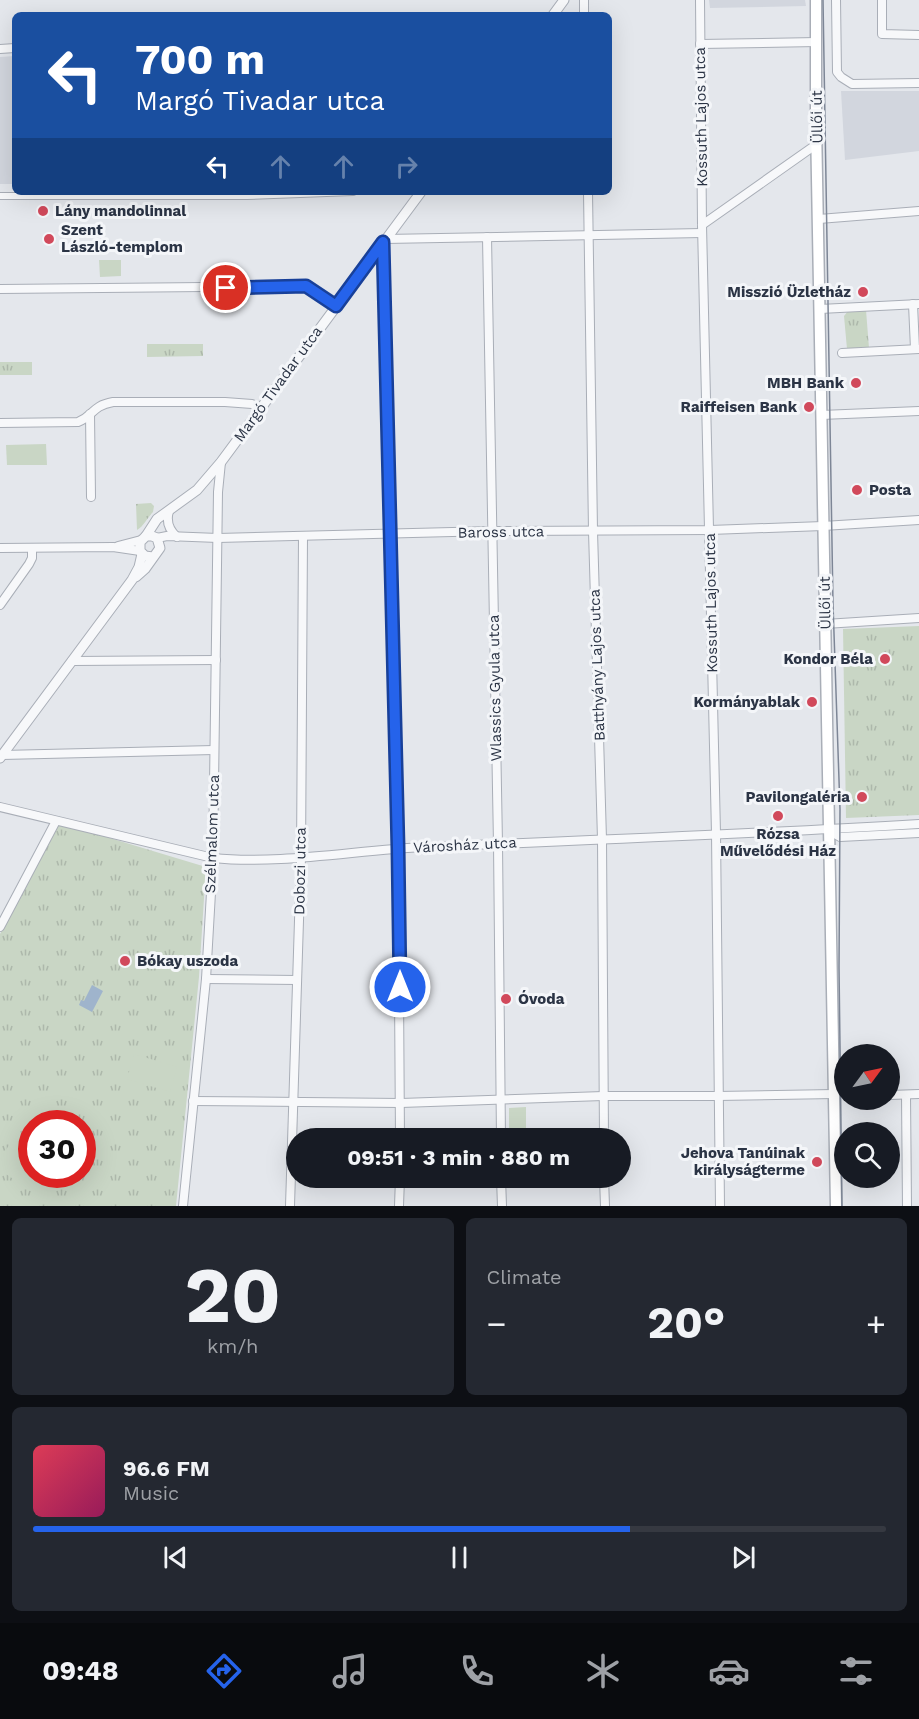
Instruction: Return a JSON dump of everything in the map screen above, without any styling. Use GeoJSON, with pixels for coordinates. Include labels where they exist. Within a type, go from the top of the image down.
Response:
{"type":"FeatureCollection","features":[{"type":"Feature","properties":{"kind":"main road","name":"Üllői út"},"geometry":{"type":"LineString","coordinates":[[816,0],[821,415],[834,1094]]}},
{"type":"Feature","properties":{"kind":"main road","name":"Üllői út"},"geometry":{"type":"LineString","coordinates":[[834,1110],[836,1206]]}},
{"type":"Feature","properties":{"kind":"street","name":"Kossuth Lajos utca"},"geometry":{"type":"LineString","coordinates":[[700,0],[702,229],[716,833],[717,1096],[720,1206]]}},
{"type":"Feature","properties":{"kind":"street"},"geometry":{"type":"LineString","coordinates":[[836,0],[837,72],[841,77],[852,84],[919,82]]}},
{"type":"Feature","properties":{"kind":"street"},"geometry":{"type":"LineString","coordinates":[[882,0],[882,34],[919,35]]}},
{"type":"Feature","properties":{"kind":"street"},"geometry":{"type":"LineString","coordinates":[[700,44],[817,42]]}},
{"type":"Feature","properties":{"kind":"street"},"geometry":{"type":"LineString","coordinates":[[400,1128],[398,848],[384,240],[588,236],[702,229],[817,144]]}},
{"type":"Feature","properties":{"kind":"street"},"geometry":{"type":"LineString","coordinates":[[0,196],[274,195]]}},
{"type":"Feature","properties":{"kind":"street","name":"Margó Tivadar utca"},"geometry":{"type":"LineString","coordinates":[[152,540],[169,511],[197,490],[221,462],[419,195]]}},
{"type":"Feature","properties":{"kind":"street","name":"Batthyány Lajos utca"},"geometry":{"type":"LineString","coordinates":[[588,195],[593,531],[602,839],[604,1128]]}},
{"type":"Feature","properties":{"kind":"street"},"geometry":{"type":"LineString","coordinates":[[819,219],[919,211]]}},
{"type":"Feature","properties":{"kind":"street","name":"Wlassics Gyula utca"},"geometry":{"type":"LineString","coordinates":[[487,237],[501,1128]]}},
{"type":"Feature","properties":{"kind":"street"},"geometry":{"type":"LineString","coordinates":[[0,289],[306,286],[336,306]]}},
{"type":"Feature","properties":{"kind":"street"},"geometry":{"type":"LineString","coordinates":[[820,309],[916,304],[917,349],[842,353]]}},
{"type":"Feature","properties":{"kind":"street"},"geometry":{"type":"LineString","coordinates":[[0,423],[78,422],[86,419],[100,405],[113,402],[225,402],[252,404],[260,408]]}},
{"type":"Feature","properties":{"kind":"street"},"geometry":{"type":"LineString","coordinates":[[821,415],[919,411]]}},
{"type":"Feature","properties":{"kind":"street"},"geometry":{"type":"LineString","coordinates":[[90,414],[91,497]]}},
{"type":"Feature","properties":{"kind":"street","name":"Szélmalom utca"},"geometry":{"type":"LineString","coordinates":[[183,1206],[206,979],[213,858],[218,492],[221,462]]}},
{"type":"Feature","properties":{"kind":"street"},"geometry":{"type":"LineString","coordinates":[[169,511],[168,524],[178,538]]}},
{"type":"Feature","properties":{"kind":"street","name":"Baross utca"},"geometry":{"type":"LineString","coordinates":[[0,548],[113,547],[167,536],[218,538],[492,531],[710,530],[919,520]]}},
{"type":"Feature","properties":{"kind":"street","name":"Dobozi utca"},"geometry":{"type":"LineString","coordinates":[[290,1206],[301,857],[303,537]]}},
{"type":"Feature","properties":{"kind":"street"},"geometry":{"type":"LineString","coordinates":[[1,757],[132,580],[139,567],[141,553],[139,545],[152,540],[158,553],[153,556],[146,570],[132,580]]}},
{"type":"Feature","properties":{"kind":"street","name":"Baross utca"},"geometry":{"type":"LineString","coordinates":[[113,547],[141,553]]}},
{"type":"Feature","properties":{"kind":"street"},"geometry":{"type":"LineString","coordinates":[[0,605],[29,564],[32,558],[32,548]]}},
{"type":"Feature","properties":{"kind":"street"},"geometry":{"type":"LineString","coordinates":[[141,553],[145,556],[153,556]]}},
{"type":"Feature","properties":{"kind":"street"},"geometry":{"type":"LineString","coordinates":[[825,624],[919,618]]}},
{"type":"Feature","properties":{"kind":"street"},"geometry":{"type":"LineString","coordinates":[[72,661],[216,660]]}},
{"type":"Feature","properties":{"kind":"street"},"geometry":{"type":"LineString","coordinates":[[1,757],[214,750]]}},
{"type":"Feature","properties":{"kind":"street","name":"Városház utca"},"geometry":{"type":"LineString","coordinates":[[0,807],[213,858],[231,860],[301,857],[398,848],[716,833],[828,830],[840,837],[886,830]]}},
{"type":"Feature","properties":{"kind":"street"},"geometry":{"type":"LineString","coordinates":[[0,927],[56,821]]}},
{"type":"Feature","properties":{"kind":"street"},"geometry":{"type":"LineString","coordinates":[[886,830],[919,824]]}},
{"type":"Feature","properties":{"kind":"street"},"geometry":{"type":"LineString","coordinates":[[886,830],[919,833]]}},
{"type":"Feature","properties":{"kind":"street"},"geometry":{"type":"LineString","coordinates":[[206,979],[297,980]]}},
{"type":"Feature","properties":{"kind":"street"},"geometry":{"type":"LineString","coordinates":[[192,1101],[294,1100],[401,1103],[500,1098],[834,1094]]}},
{"type":"Feature","properties":{"kind":"street"},"geometry":{"type":"LineString","coordinates":[[900,1095],[919,1094]]}},
{"type":"Feature","properties":{"kind":"street"},"geometry":{"type":"LineString","coordinates":[[906,1095],[907,1206]]}},
{"type":"Feature","properties":{"kind":"street"},"geometry":{"type":"LineString","coordinates":[[399,1206],[400,1188]]}},
{"type":"Feature","properties":{"kind":"street"},"geometry":{"type":"LineString","coordinates":[[501,1188],[502,1206]]}},
{"type":"Feature","properties":{"kind":"street"},"geometry":{"type":"LineString","coordinates":[[604,1188],[605,1206]]}},
{"type":"Feature","properties":{"kind":"shaded area"},"geometry":{"type":"Polygon","coordinates":[[[709,0],[805,0],[806,6],[710,8],[709,0]]]}},
{"type":"Feature","properties":{"kind":"shaded area"},"geometry":{"type":"Polygon","coordinates":[[[12,56],[12,184],[0,184],[0,57],[12,56]]]}},
{"type":"Feature","properties":{"kind":"shaded area"},"geometry":{"type":"Polygon","coordinates":[[[841,91],[919,91],[919,151],[845,160],[841,91]]]}},
{"type":"Feature","properties":{"kind":"green space"},"geometry":{"type":"Polygon","coordinates":[[[99,260],[121,260],[121,276],[100,277],[99,260]]]}},
{"type":"Feature","properties":{"kind":"green space"},"geometry":{"type":"Polygon","coordinates":[[[866,310],[869,348],[847,349],[844,316],[848,311],[866,310]]]}},
{"type":"Feature","properties":{"kind":"green space"},"geometry":{"type":"Polygon","coordinates":[[[147,344],[203,344],[203,356],[147,357],[147,344]]]}},
{"type":"Feature","properties":{"kind":"green space"},"geometry":{"type":"Polygon","coordinates":[[[0,362],[32,362],[32,375],[0,375],[0,362]]]}},
{"type":"Feature","properties":{"kind":"green space"},"geometry":{"type":"Polygon","coordinates":[[[46,444],[47,465],[7,465],[6,445],[46,444]]]}},
{"type":"Feature","properties":{"kind":"green space"},"geometry":{"type":"Polygon","coordinates":[[[151,503],[154,506],[153,512],[137,530],[136,504],[151,503]]]}},
{"type":"Feature","properties":{"kind":"green space"},"geometry":{"type":"Polygon","coordinates":[[[919,626],[919,815],[846,818],[843,629],[919,626]]]}},
{"type":"Feature","properties":{"kind":"green space"},"geometry":{"type":"Polygon","coordinates":[[[60,823],[206,867],[199,977],[176,1206],[0,1206],[0,934],[60,823]]]}},
{"type":"Feature","properties":{"kind":"green space"},"geometry":{"type":"Polygon","coordinates":[[[134,1054],[177,1067],[170,1092],[127,1079],[134,1054]]]}},
{"type":"Feature","properties":{"kind":"green space"},"geometry":{"type":"Polygon","coordinates":[[[526,1107],[526,1128],[509,1128],[509,1108],[526,1107]]]}},
{"type":"Feature","properties":{"kind":"green space"},"geometry":{"type":"Polygon","coordinates":[[[17,1133],[18,1182],[0,1170],[0,1159],[17,1133]]]}},
{"type":"Feature","properties":{"kind":"water"},"geometry":{"type":"Polygon","coordinates":[[[92,985],[103,991],[92,1012],[79,1005],[81,1000],[84,1001],[92,985]]]}},
{"type":"Feature","properties":{"kind":"tram line"},"geometry":{"type":"LineString","coordinates":[[823,0],[833,604],[840,809],[842,1206]]}},
{"type":"Feature","properties":{"kind":"place","name":"Lány mandolinnal"},"geometry":{"type":"Point","coordinates":[43,211]}},
{"type":"Feature","properties":{"kind":"place","name":"Szent László-templom"},"geometry":{"type":"Point","coordinates":[49,239]}},
{"type":"Feature","properties":{"kind":"place","name":"Misszió Üzletház"},"geometry":{"type":"Point","coordinates":[863,292]}},
{"type":"Feature","properties":{"kind":"place","name":"MBH Bank"},"geometry":{"type":"Point","coordinates":[856,383]}},
{"type":"Feature","properties":{"kind":"place","name":"Raiffeisen Bank"},"geometry":{"type":"Point","coordinates":[809,407]}},
{"type":"Feature","properties":{"kind":"place","name":"Posta"},"geometry":{"type":"Point","coordinates":[857,490]}},
{"type":"Feature","properties":{"kind":"place","name":"Kondor Béla"},"geometry":{"type":"Point","coordinates":[885,659]}},
{"type":"Feature","properties":{"kind":"place","name":"Kormányablak"},"geometry":{"type":"Point","coordinates":[812,702]}},
{"type":"Feature","properties":{"kind":"place","name":"Pavilongaléria"},"geometry":{"type":"Point","coordinates":[862,797]}},
{"type":"Feature","properties":{"kind":"place","name":"Rózsa Művelődési Ház"},"geometry":{"type":"Point","coordinates":[778,816]}},
{"type":"Feature","properties":{"kind":"place","name":"Bókay uszoda"},"geometry":{"type":"Point","coordinates":[125,961]}},
{"type":"Feature","properties":{"kind":"place","name":"Óvoda"},"geometry":{"type":"Point","coordinates":[506,999]}},
{"type":"Feature","properties":{"kind":"place","name":"Jehova Tanúinak királyságterme"},"geometry":{"type":"Point","coordinates":[817,1162]}},
{"type":"Feature","properties":{"kind":"route"},"geometry":{"type":"LineString","coordinates":[[226,288],[306,286],[336,306],[383,242],[400,987]]}}]}
